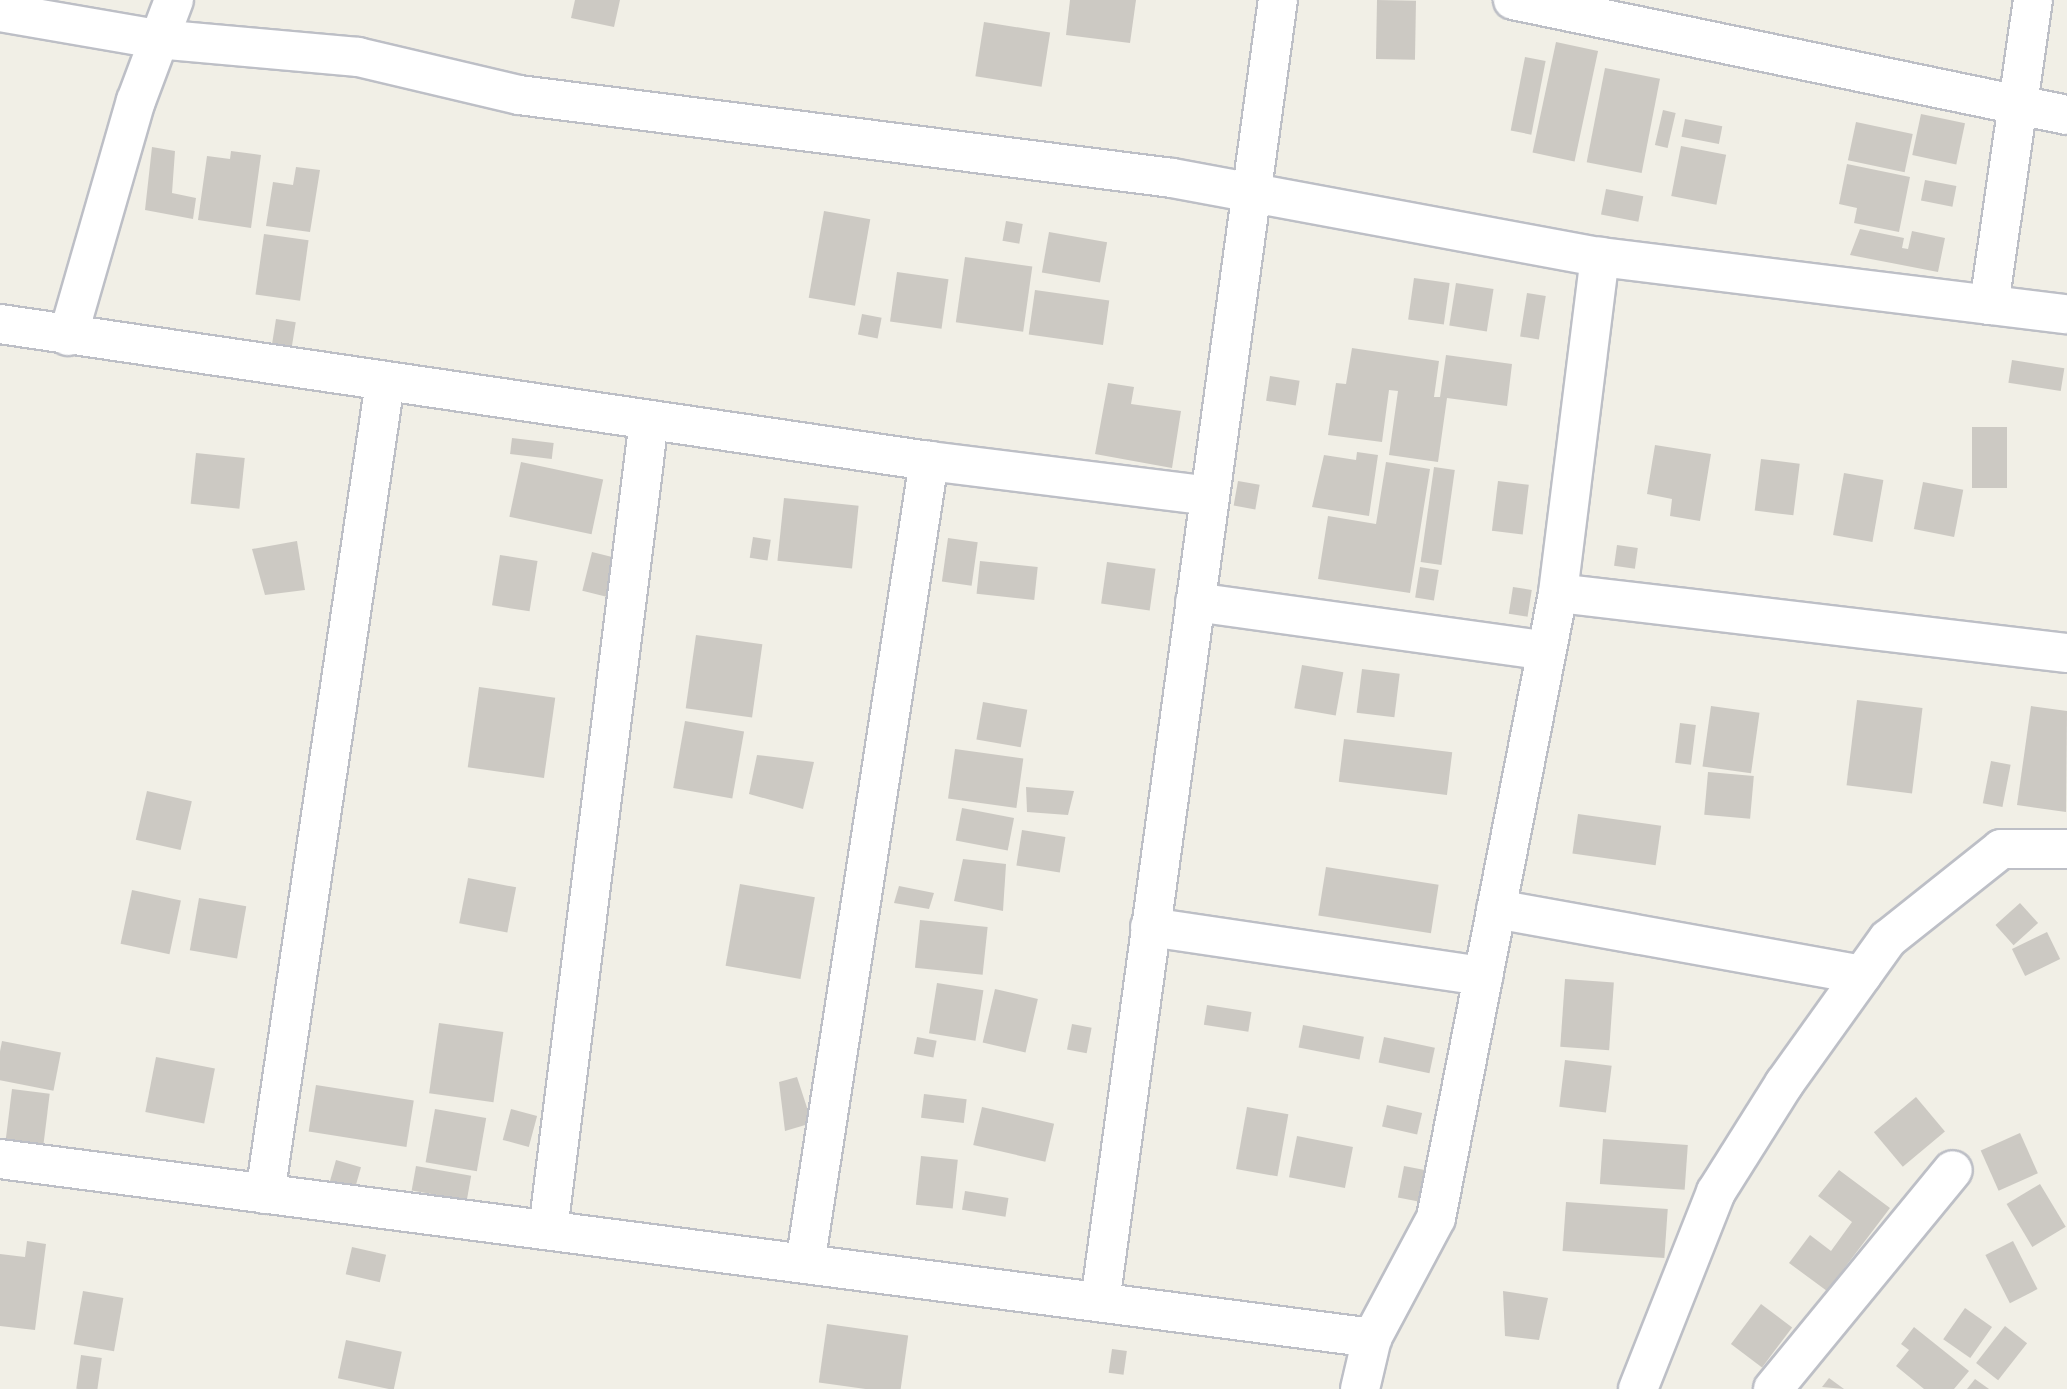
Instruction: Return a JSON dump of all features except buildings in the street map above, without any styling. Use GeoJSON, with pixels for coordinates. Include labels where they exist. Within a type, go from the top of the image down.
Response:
{"type":"FeatureCollection","features":[{"type":"Feature","properties":{"kind":"street"},"geometry":{"type":"LineString","coordinates":[[68,336],[157,39],[174,0]]}},
{"type":"Feature","properties":{"kind":"street"},"geometry":{"type":"LineString","coordinates":[[1100,1303],[1278,0]]}},
{"type":"Feature","properties":{"kind":"street"},"geometry":{"type":"LineString","coordinates":[[1513,0],[2067,115]]}},
{"type":"Feature","properties":{"kind":"street"},"geometry":{"type":"LineString","coordinates":[[1989,304],[2015,104],[2034,0]]}},
{"type":"Feature","properties":{"kind":"street"},"geometry":{"type":"LineString","coordinates":[[0,12],[157,39],[358,57],[519,96],[1172,178],[1600,257],[2067,314]]}},
{"type":"Feature","properties":{"kind":"street"},"geometry":{"type":"LineString","coordinates":[[1360,1389],[1372,1338],[1436,1218],[1558,593],[1600,257]]}},
{"type":"Feature","properties":{"kind":"street"},"geometry":{"type":"LineString","coordinates":[[0,324],[929,461],[1209,496]]}},
{"type":"Feature","properties":{"kind":"street"},"geometry":{"type":"LineString","coordinates":[[265,1194],[385,382]]}},
{"type":"Feature","properties":{"kind":"street"},"geometry":{"type":"LineString","coordinates":[[548,1230],[649,420]]}},
{"type":"Feature","properties":{"kind":"street"},"geometry":{"type":"LineString","coordinates":[[805,1264],[929,461]]}},
{"type":"Feature","properties":{"kind":"street"},"geometry":{"type":"LineString","coordinates":[[1558,593],[2067,653]]}},
{"type":"Feature","properties":{"kind":"street"},"geometry":{"type":"LineString","coordinates":[[1195,602],[1546,651]]}},
{"type":"Feature","properties":{"kind":"street"},"geometry":{"type":"LineString","coordinates":[[1638,1389],[1716,1192],[1784,1084],[1888,939],[2001,849],[2067,849]]}},
{"type":"Feature","properties":{"kind":"street"},"geometry":{"type":"LineString","coordinates":[[1496,909],[1862,975]]}},
{"type":"Feature","properties":{"kind":"street"},"geometry":{"type":"LineString","coordinates":[[1150,927],[1483,976]]}},
{"type":"Feature","properties":{"kind":"street"},"geometry":{"type":"LineString","coordinates":[[0,1159],[1372,1338]]}},
{"type":"Feature","properties":{"kind":"street"},"geometry":{"type":"LineString","coordinates":[[1773,1389],[1953,1170]]}}]}
